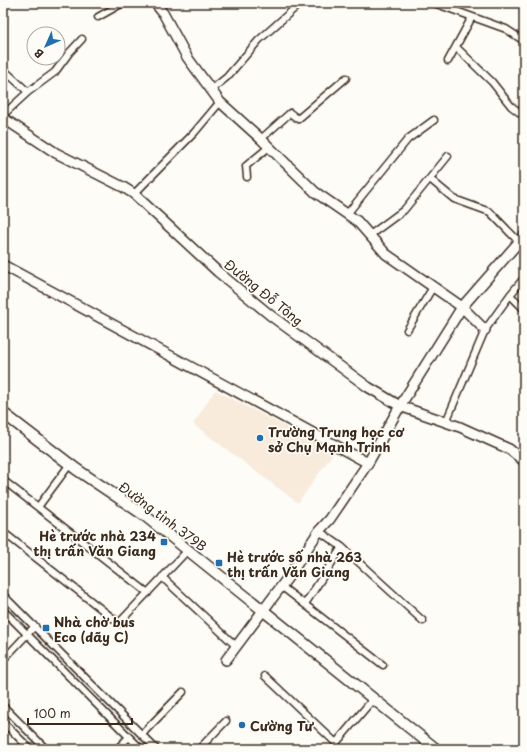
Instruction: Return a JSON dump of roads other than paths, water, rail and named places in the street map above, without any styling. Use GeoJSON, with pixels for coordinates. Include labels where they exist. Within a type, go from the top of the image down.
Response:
{"type":"FeatureCollection","features":[{"type":"Feature","properties":{"kind":"main road","name":"Đường tỉnh 379B"},"geometry":{"type":"LineString","coordinates":[[3,413],[70,464],[144,515],[436,749]]}},
{"type":"Feature","properties":{"kind":"street"},"geometry":{"type":"LineString","coordinates":[[98,17],[123,3]]}},
{"type":"Feature","properties":{"kind":"street"},"geometry":{"type":"LineString","coordinates":[[155,3],[163,13],[187,56],[220,102],[261,139],[315,192],[357,221],[386,254],[462,307],[485,330]]}},
{"type":"Feature","properties":{"kind":"street"},"geometry":{"type":"LineString","coordinates":[[434,3],[506,29],[524,41]]}},
{"type":"Feature","properties":{"kind":"street"},"geometry":{"type":"LineString","coordinates":[[211,90],[227,77],[259,40],[296,7]]}},
{"type":"Feature","properties":{"kind":"street"},"geometry":{"type":"LineString","coordinates":[[448,61],[457,48],[472,17]]}},
{"type":"Feature","properties":{"kind":"street"},"geometry":{"type":"LineString","coordinates":[[3,115],[28,92],[54,72],[69,52],[82,40]]}},
{"type":"Feature","properties":{"kind":"street"},"geometry":{"type":"LineString","coordinates":[[457,48],[492,82],[511,106],[524,116]]}},
{"type":"Feature","properties":{"kind":"street"},"geometry":{"type":"LineString","coordinates":[[3,69],[28,92]]}},
{"type":"Feature","properties":{"kind":"street"},"geometry":{"type":"LineString","coordinates":[[261,139],[290,113],[298,119],[346,78]]}},
{"type":"Feature","properties":{"kind":"street"},"geometry":{"type":"LineString","coordinates":[[134,194],[194,133],[220,102]]}},
{"type":"Feature","properties":{"kind":"street","name":"Đường Đỗ Tông"},"geometry":{"type":"LineString","coordinates":[[3,118],[56,153],[134,194],[218,272],[270,315],[368,387],[400,406],[446,422],[509,449],[524,461]]}},
{"type":"Feature","properties":{"kind":"street"},"geometry":{"type":"LineString","coordinates":[[347,214],[408,139],[434,120]]}},
{"type":"Feature","properties":{"kind":"street"},"geometry":{"type":"LineString","coordinates":[[247,177],[246,166],[269,147]]}},
{"type":"Feature","properties":{"kind":"street"},"geometry":{"type":"LineString","coordinates":[[370,235],[404,210],[448,156]]}},
{"type":"Feature","properties":{"kind":"street"},"geometry":{"type":"LineString","coordinates":[[226,660],[281,586],[368,463],[400,406],[462,307],[522,241],[490,212],[454,199],[430,179]]}},
{"type":"Feature","properties":{"kind":"street"},"geometry":{"type":"LineString","coordinates":[[3,265],[368,463]]}},
{"type":"Feature","properties":{"kind":"street"},"geometry":{"type":"LineString","coordinates":[[446,422],[485,330],[524,278]]}},
{"type":"Feature","properties":{"kind":"street"},"geometry":{"type":"LineString","coordinates":[[407,330],[433,287]]}},
{"type":"Feature","properties":{"kind":"street"},"geometry":{"type":"LineString","coordinates":[[510,295],[524,310]]}},
{"type":"Feature","properties":{"kind":"street"},"geometry":{"type":"LineString","coordinates":[[38,507],[70,464]]}},
{"type":"Feature","properties":{"kind":"street"},"geometry":{"type":"LineString","coordinates":[[3,480],[148,593]]}},
{"type":"Feature","properties":{"kind":"street"},"geometry":{"type":"LineString","coordinates":[[319,531],[342,548],[423,620]]}},
{"type":"Feature","properties":{"kind":"street"},"geometry":{"type":"LineString","coordinates":[[3,532],[119,623],[188,550]]}},
{"type":"Feature","properties":{"kind":"street"},"geometry":{"type":"LineString","coordinates":[[305,604],[342,548]]}},
{"type":"Feature","properties":{"kind":"street"},"geometry":{"type":"LineString","coordinates":[[162,577],[236,646]]}},
{"type":"Feature","properties":{"kind":"street"},"geometry":{"type":"LineString","coordinates":[[281,586],[383,665]]}},
{"type":"Feature","properties":{"kind":"street"},"geometry":{"type":"LineString","coordinates":[[3,595],[156,749]]}},
{"type":"Feature","properties":{"kind":"street"},"geometry":{"type":"LineString","coordinates":[[3,610],[141,749]]}},
{"type":"Feature","properties":{"kind":"street"},"geometry":{"type":"LineString","coordinates":[[3,660],[35,626]]}},
{"type":"Feature","properties":{"kind":"street"},"geometry":{"type":"LineString","coordinates":[[265,676],[336,743],[374,698]]}},
{"type":"Feature","properties":{"kind":"street"},"geometry":{"type":"LineString","coordinates":[[142,734],[183,692]]}},
{"type":"Feature","properties":{"kind":"street"},"geometry":{"type":"LineString","coordinates":[[3,706],[46,749]]}},
{"type":"Feature","properties":{"kind":"street"},"geometry":{"type":"LineString","coordinates":[[199,749],[226,721]]}},
{"type":"Feature","properties":{"kind":"street"},"geometry":{"type":"LineString","coordinates":[[3,722],[30,749]]}},
{"type":"Feature","properties":{"kind":"street"},"geometry":{"type":"LineString","coordinates":[[117,749],[129,737]]}},
{"type":"Feature","properties":{"kind":"place","name":"Trường Trung học cơ sở Chụ Mạnh Trinh"},"geometry":{"type":"Point","coordinates":[260,438]}},
{"type":"Feature","properties":{"kind":"place","name":"Hè trước nhà 234 thị trấn Văn Giang"},"geometry":{"type":"Point","coordinates":[164,542]}},
{"type":"Feature","properties":{"kind":"place","name":"Hè trước số nhà 263 thị trấn Văn Giang"},"geometry":{"type":"Point","coordinates":[219,563]}},
{"type":"Feature","properties":{"kind":"place","name":"Nhà chờ bus Eco (dãy C)"},"geometry":{"type":"Point","coordinates":[46,628]}},
{"type":"Feature","properties":{"kind":"place","name":"Cường Tư"},"geometry":{"type":"Point","coordinates":[242,725]}}]}
